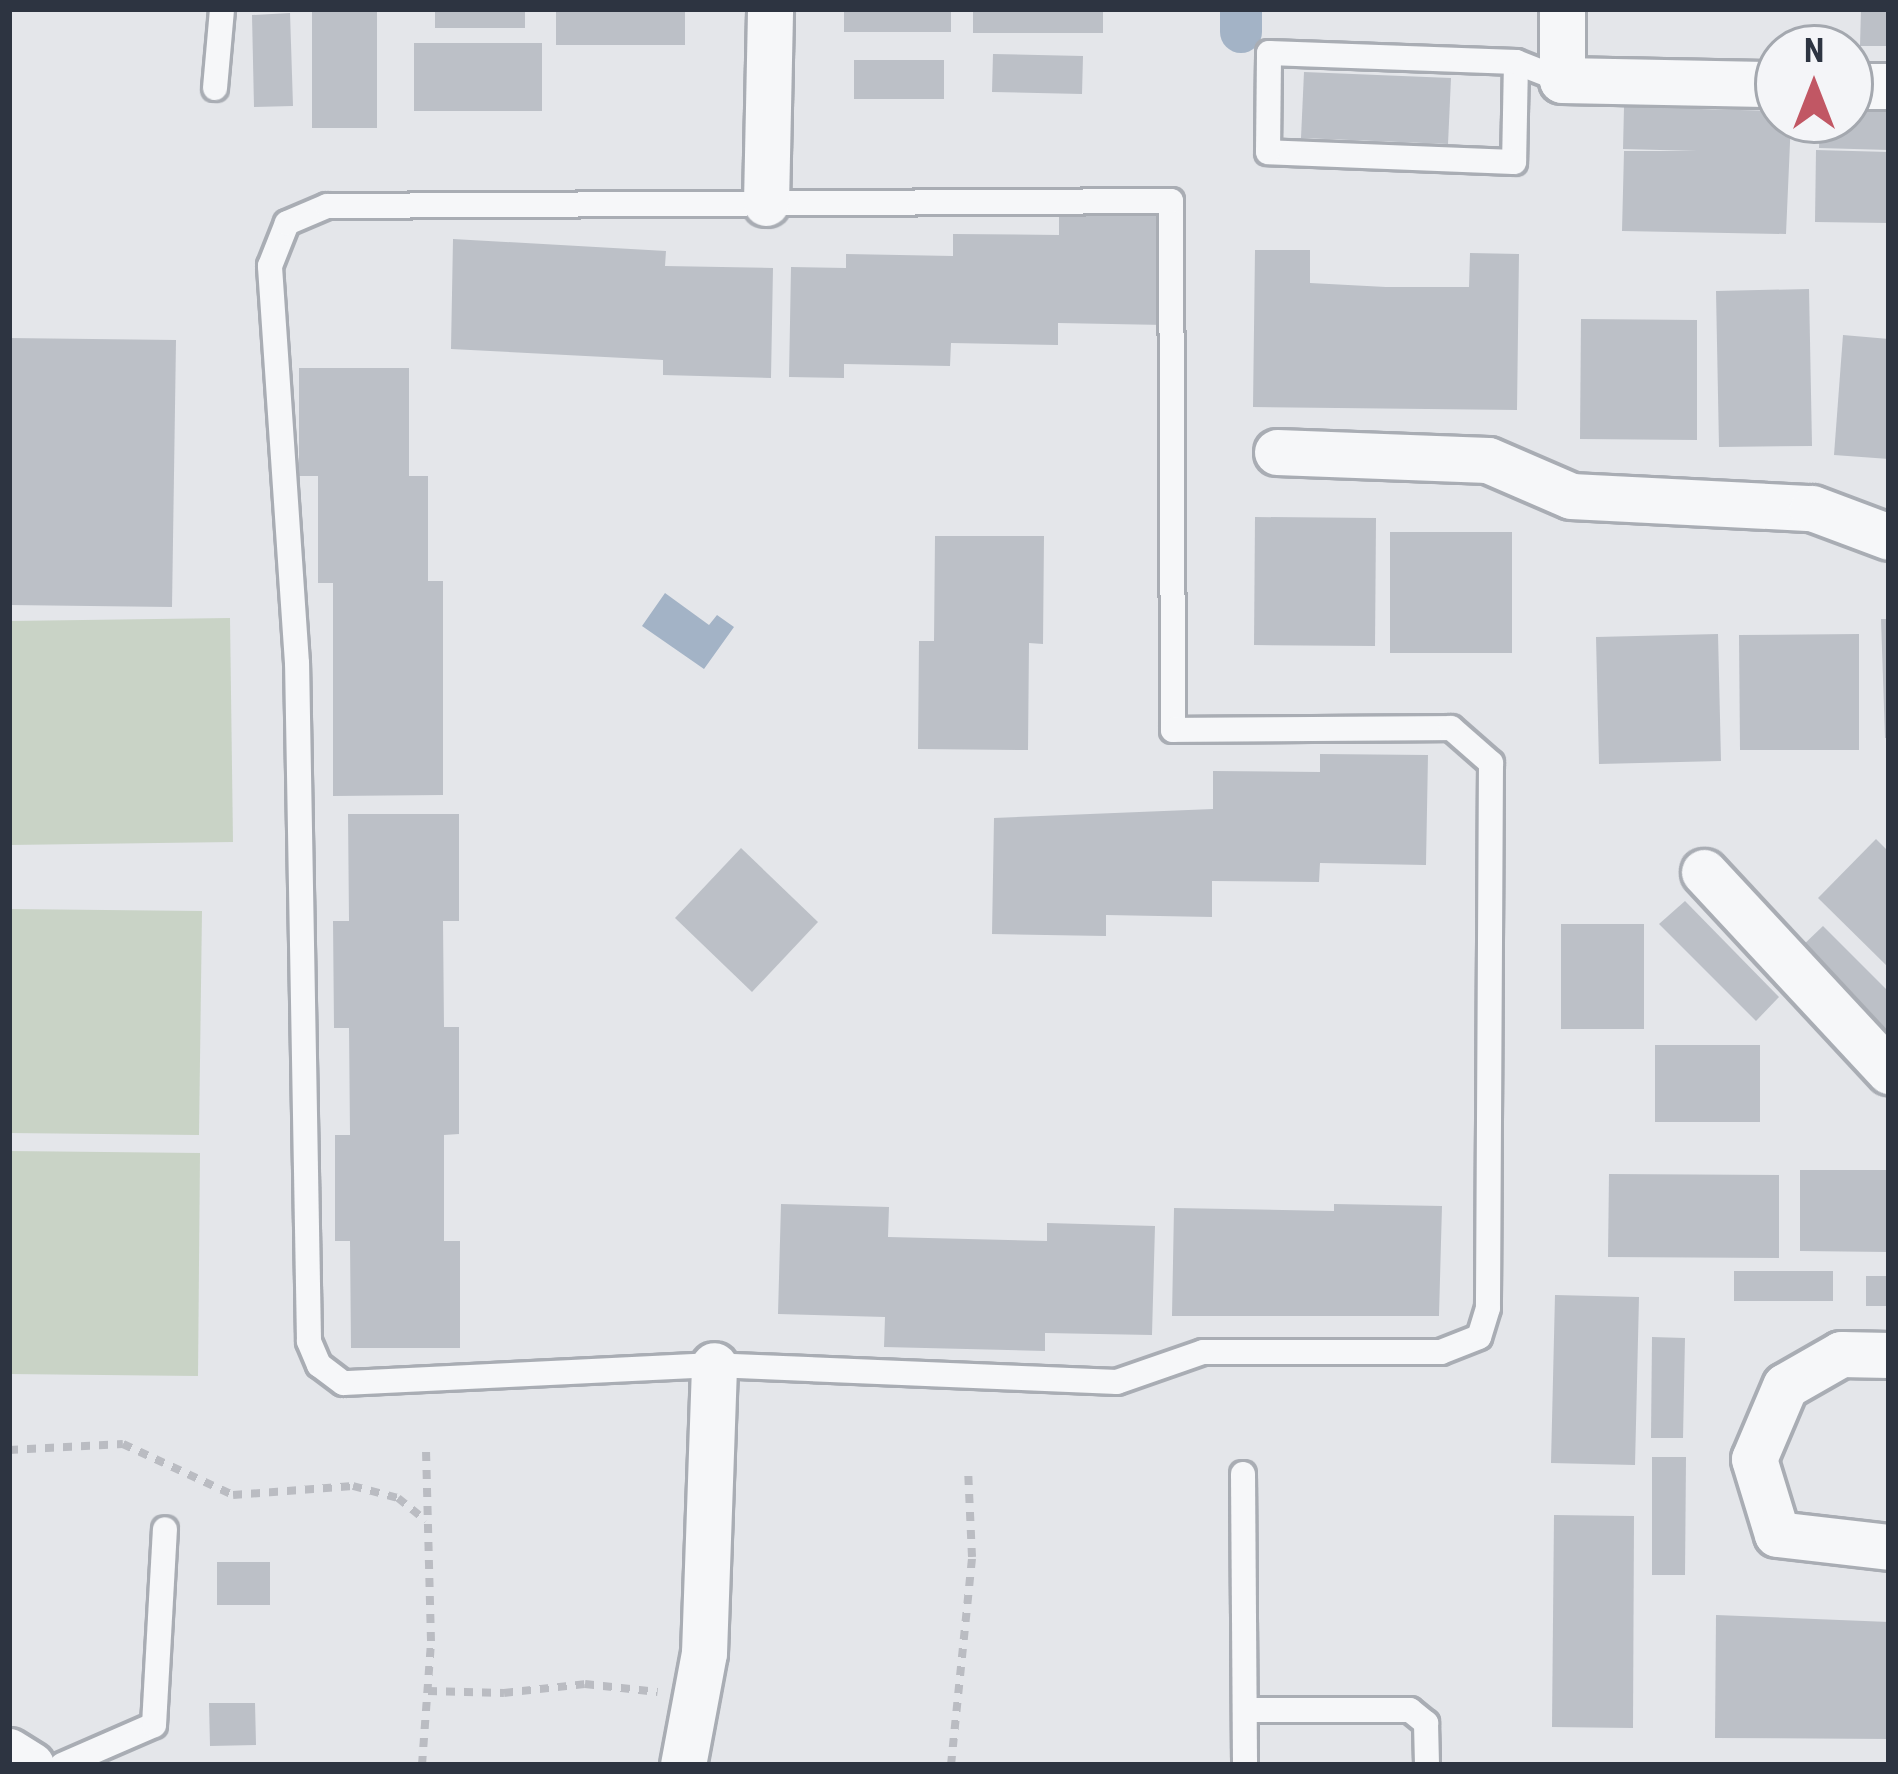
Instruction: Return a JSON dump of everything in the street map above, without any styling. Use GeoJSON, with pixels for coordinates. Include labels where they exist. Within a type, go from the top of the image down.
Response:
{"type":"FeatureCollection","features":[{"type":"Feature","properties":{"kind":"street"},"geometry":{"type":"LineString","coordinates":[[766,203],[770,9]]}},
{"type":"Feature","properties":{"kind":"street"},"geometry":{"type":"LineString","coordinates":[[1562,9],[1562,80],[1754,84]]}},
{"type":"Feature","properties":{"kind":"street"},"geometry":{"type":"LineString","coordinates":[[1277,452],[1488,460],[1571,496],[1812,508],[1889,536]]}},
{"type":"Feature","properties":{"kind":"street"},"geometry":{"type":"LineString","coordinates":[[1704,872],[1889,1071]]}},
{"type":"Feature","properties":{"kind":"street"},"geometry":{"type":"LineString","coordinates":[[1889,1355],[1841,1354],[1785,1386],[1754,1459],[1777,1534],[1889,1546]]}},
{"type":"Feature","properties":{"kind":"street"},"geometry":{"type":"LineString","coordinates":[[682,1765],[696,1697],[714,1365]]}},
{"type":"Feature","properties":{"kind":"street"},"geometry":{"type":"LineString","coordinates":[[9,1751],[31,1765]]}},
{"type":"Feature","properties":{"kind":"lane"},"geometry":{"type":"LineString","coordinates":[[215,88],[222,9]]}},
{"type":"Feature","properties":{"kind":"lane"},"geometry":{"type":"LineString","coordinates":[[1516,62],[1514,162],[1268,152],[1269,53],[1516,62],[1562,80]]}},
{"type":"Feature","properties":{"kind":"lane"},"geometry":{"type":"LineString","coordinates":[[1171,201],[1173,730],[1450,728],[1491,763],[1488,1308],[1479,1337],[1441,1352],[1203,1352],[1117,1382],[714,1365],[453,1383],[344,1383],[319,1365],[309,1341],[297,663],[270,266],[287,223],[327,206],[1171,201]]}},
{"type":"Feature","properties":{"kind":"lane"},"geometry":{"type":"LineString","coordinates":[[1243,1474],[1245,1765]]}},
{"type":"Feature","properties":{"kind":"lane"},"geometry":{"type":"LineString","coordinates":[[62,1765],[154,1725],[165,1529]]}},
{"type":"Feature","properties":{"kind":"lane"},"geometry":{"type":"LineString","coordinates":[[1244,1710],[1411,1710],[1426,1723],[1427,1765]]}},
{"type":"Feature","properties":{"kind":"path"},"geometry":{"type":"LineString","coordinates":[[9,1450],[123,1444],[233,1495],[353,1486],[398,1498],[426,1521]]}},
{"type":"Feature","properties":{"kind":"path"},"geometry":{"type":"LineString","coordinates":[[422,1765],[428,1690],[426,1450]]}},
{"type":"Feature","properties":{"kind":"path"},"geometry":{"type":"LineString","coordinates":[[951,1765],[972,1557],[968,1469]]}},
{"type":"Feature","properties":{"kind":"path"},"geometry":{"type":"LineString","coordinates":[[428,1690],[504,1693],[585,1684],[696,1697]]}},
{"type":"Feature","properties":{"kind":"shaded area"},"geometry":{"type":"Polygon","coordinates":[[[230,618],[233,842],[9,845],[9,621],[230,618]]]}},
{"type":"Feature","properties":{"kind":"shaded area"},"geometry":{"type":"Polygon","coordinates":[[[9,909],[202,911],[199,1135],[9,1133],[9,909]]]}},
{"type":"Feature","properties":{"kind":"shaded area"},"geometry":{"type":"Polygon","coordinates":[[[9,1151],[200,1153],[198,1376],[9,1374],[9,1151]]]}},
{"type":"Feature","properties":{"kind":"water"},"geometry":{"type":"Polygon","coordinates":[[[665,593],[709,625],[717,615],[734,627],[704,669],[642,626],[665,593]]]}},
{"type":"Feature","properties":{"kind":"building"},"geometry":{"type":"Polygon","coordinates":[[[312,9],[377,9],[377,128],[312,128],[312,9]]]}},
{"type":"Feature","properties":{"kind":"building"},"geometry":{"type":"Polygon","coordinates":[[[435,9],[525,9],[525,28],[435,28],[435,9]]]}},
{"type":"Feature","properties":{"kind":"building"},"geometry":{"type":"Polygon","coordinates":[[[556,9],[685,9],[685,45],[556,45],[556,9]]]}},
{"type":"Feature","properties":{"kind":"building"},"geometry":{"type":"Polygon","coordinates":[[[844,9],[951,9],[951,32],[844,32],[844,9]]]}},
{"type":"Feature","properties":{"kind":"building"},"geometry":{"type":"Polygon","coordinates":[[[973,9],[1103,9],[1103,33],[973,33],[973,9]]]}},
{"type":"Feature","properties":{"kind":"building"},"geometry":{"type":"Polygon","coordinates":[[[1861,9],[1889,9],[1889,46],[1874,46],[1874,24],[1861,24],[1861,9]]]}},
{"type":"Feature","properties":{"kind":"building"},"geometry":{"type":"Polygon","coordinates":[[[290,13],[293,106],[254,107],[252,15],[290,13]]]}},
{"type":"Feature","properties":{"kind":"building"},"geometry":{"type":"Polygon","coordinates":[[[414,43],[542,43],[542,111],[414,111],[414,43]]]}},
{"type":"Feature","properties":{"kind":"building"},"geometry":{"type":"Polygon","coordinates":[[[993,54],[1083,56],[1082,94],[992,92],[993,54]]]}},
{"type":"Feature","properties":{"kind":"building"},"geometry":{"type":"Polygon","coordinates":[[[854,60],[944,60],[944,99],[854,99],[854,60]]]}},
{"type":"Feature","properties":{"kind":"building"},"geometry":{"type":"Polygon","coordinates":[[[1304,72],[1451,78],[1448,144],[1301,138],[1304,72]]]}},
{"type":"Feature","properties":{"kind":"building"},"geometry":{"type":"Polygon","coordinates":[[[1874,105],[1889,105],[1889,150],[1819,148],[1819,144],[1874,144],[1874,105]]]}},
{"type":"Feature","properties":{"kind":"building"},"geometry":{"type":"Polygon","coordinates":[[[1624,107],[1754,110],[1754,144],[1790,144],[1786,234],[1622,231],[1624,151],[1697,151],[1623,149],[1624,107]]]}},
{"type":"Feature","properties":{"kind":"building"},"geometry":{"type":"Polygon","coordinates":[[[1816,150],[1889,152],[1889,223],[1815,222],[1816,150]]]}},
{"type":"Feature","properties":{"kind":"building"},"geometry":{"type":"Polygon","coordinates":[[[1059,214],[1167,216],[1165,325],[1058,323],[1058,345],[951,343],[950,366],[844,364],[844,378],[789,377],[791,267],[846,268],[846,254],[953,256],[953,234],[1059,235],[1059,214]]]}},
{"type":"Feature","properties":{"kind":"building"},"geometry":{"type":"Polygon","coordinates":[[[453,239],[666,251],[665,266],[773,268],[771,378],[663,375],[663,360],[451,349],[453,239]]]}},
{"type":"Feature","properties":{"kind":"building"},"geometry":{"type":"Polygon","coordinates":[[[1255,250],[1310,250],[1310,283],[1386,287],[1469,287],[1470,253],[1519,254],[1517,410],[1253,407],[1255,250]]]}},
{"type":"Feature","properties":{"kind":"building"},"geometry":{"type":"Polygon","coordinates":[[[1809,289],[1812,446],[1719,447],[1716,291],[1809,289]]]}},
{"type":"Feature","properties":{"kind":"building"},"geometry":{"type":"Polygon","coordinates":[[[1581,319],[1697,320],[1697,440],[1580,439],[1581,319]]]}},
{"type":"Feature","properties":{"kind":"building"},"geometry":{"type":"Polygon","coordinates":[[[1843,335],[1889,339],[1889,459],[1834,455],[1843,335]]]}},
{"type":"Feature","properties":{"kind":"building"},"geometry":{"type":"Polygon","coordinates":[[[9,338],[176,340],[172,607],[9,605],[9,338]]]}},
{"type":"Feature","properties":{"kind":"building"},"geometry":{"type":"Polygon","coordinates":[[[299,368],[409,368],[409,476],[428,476],[428,581],[443,581],[443,795],[333,796],[333,583],[318,583],[318,476],[299,476],[299,368]]]}},
{"type":"Feature","properties":{"kind":"building"},"geometry":{"type":"Polygon","coordinates":[[[1255,517],[1376,518],[1375,646],[1254,645],[1255,517]]]}},
{"type":"Feature","properties":{"kind":"building"},"geometry":{"type":"Polygon","coordinates":[[[1390,532],[1512,532],[1512,653],[1390,653],[1390,532]]]}},
{"type":"Feature","properties":{"kind":"building"},"geometry":{"type":"Polygon","coordinates":[[[935,536],[1044,536],[1043,644],[1029,643],[1028,750],[918,749],[919,641],[934,641],[935,536]]]}},
{"type":"Feature","properties":{"kind":"building"},"geometry":{"type":"Polygon","coordinates":[[[1881,619],[1889,619],[1889,738],[1885,738],[1881,619]]]}},
{"type":"Feature","properties":{"kind":"building"},"geometry":{"type":"Polygon","coordinates":[[[1718,634],[1721,761],[1599,764],[1596,637],[1718,634]]]}},
{"type":"Feature","properties":{"kind":"building"},"geometry":{"type":"Polygon","coordinates":[[[1859,634],[1859,750],[1740,750],[1739,635],[1859,634]]]}},
{"type":"Feature","properties":{"kind":"building"},"geometry":{"type":"Polygon","coordinates":[[[1320,754],[1428,755],[1426,865],[1320,863],[1319,882],[1212,881],[1212,917],[1106,915],[1106,936],[992,934],[994,818],[1213,809],[1213,771],[1320,772],[1320,754]]]}},
{"type":"Feature","properties":{"kind":"building"},"geometry":{"type":"Polygon","coordinates":[[[348,814],[459,814],[459,921],[443,921],[444,1027],[459,1027],[459,1134],[444,1135],[444,1241],[460,1241],[460,1348],[351,1348],[350,1241],[335,1241],[335,1135],[350,1135],[349,1028],[334,1028],[333,921],[349,921],[348,814]]]}},
{"type":"Feature","properties":{"kind":"building"},"geometry":{"type":"Polygon","coordinates":[[[1876,839],[1889,852],[1889,968],[1818,898],[1876,839]]]}},
{"type":"Feature","properties":{"kind":"building"},"geometry":{"type":"Polygon","coordinates":[[[741,848],[818,922],[752,992],[675,918],[741,848]]]}},
{"type":"Feature","properties":{"kind":"building"},"geometry":{"type":"Polygon","coordinates":[[[1685,901],[1779,997],[1756,1021],[1659,924],[1685,901]]]}},
{"type":"Feature","properties":{"kind":"building"},"geometry":{"type":"Polygon","coordinates":[[[1561,924],[1644,924],[1644,1029],[1561,1029],[1561,924]]]}},
{"type":"Feature","properties":{"kind":"building"},"geometry":{"type":"Polygon","coordinates":[[[1823,926],[1889,992],[1889,1039],[1799,949],[1823,926]]]}},
{"type":"Feature","properties":{"kind":"building"},"geometry":{"type":"Polygon","coordinates":[[[1655,1045],[1760,1045],[1760,1122],[1655,1122],[1655,1045]]]}},
{"type":"Feature","properties":{"kind":"building"},"geometry":{"type":"Polygon","coordinates":[[[1800,1170],[1889,1170],[1889,1252],[1800,1251],[1800,1170]]]}},
{"type":"Feature","properties":{"kind":"building"},"geometry":{"type":"Polygon","coordinates":[[[1609,1174],[1779,1175],[1779,1258],[1608,1257],[1609,1174]]]}},
{"type":"Feature","properties":{"kind":"building"},"geometry":{"type":"Polygon","coordinates":[[[781,1204],[889,1207],[888,1237],[1047,1241],[1047,1223],[1155,1226],[1152,1335],[1045,1333],[1045,1351],[884,1347],[885,1317],[778,1314],[781,1204]]]}},
{"type":"Feature","properties":{"kind":"building"},"geometry":{"type":"Polygon","coordinates":[[[1334,1204],[1442,1206],[1439,1316],[1172,1316],[1174,1208],[1334,1211],[1334,1204]]]}},
{"type":"Feature","properties":{"kind":"building"},"geometry":{"type":"Polygon","coordinates":[[[1734,1271],[1833,1271],[1833,1301],[1734,1301],[1734,1271]]]}},
{"type":"Feature","properties":{"kind":"building"},"geometry":{"type":"Polygon","coordinates":[[[1866,1276],[1889,1276],[1889,1306],[1866,1306],[1866,1276]]]}},
{"type":"Feature","properties":{"kind":"building"},"geometry":{"type":"Polygon","coordinates":[[[1555,1295],[1639,1297],[1635,1465],[1551,1463],[1555,1295]]]}},
{"type":"Feature","properties":{"kind":"building"},"geometry":{"type":"Polygon","coordinates":[[[1652,1337],[1685,1338],[1683,1438],[1651,1438],[1652,1337]]]}},
{"type":"Feature","properties":{"kind":"building"},"geometry":{"type":"Polygon","coordinates":[[[1652,1457],[1686,1457],[1685,1575],[1652,1575],[1652,1457]]]}},
{"type":"Feature","properties":{"kind":"building"},"geometry":{"type":"Polygon","coordinates":[[[1554,1515],[1634,1516],[1633,1728],[1552,1727],[1554,1515]]]}},
{"type":"Feature","properties":{"kind":"building"},"geometry":{"type":"Polygon","coordinates":[[[217,1562],[270,1562],[270,1605],[217,1605],[217,1562]]]}},
{"type":"Feature","properties":{"kind":"building"},"geometry":{"type":"Polygon","coordinates":[[[1716,1615],[1889,1622],[1889,1739],[1715,1738],[1716,1615]]]}},
{"type":"Feature","properties":{"kind":"building"},"geometry":{"type":"Polygon","coordinates":[[[209,1703],[255,1703],[256,1745],[210,1746],[209,1703]]]}},
{"type":"Feature","properties":{"kind":"waterway"},"geometry":{"type":"LineString","coordinates":[[1241,9],[1241,32]]}}]}
